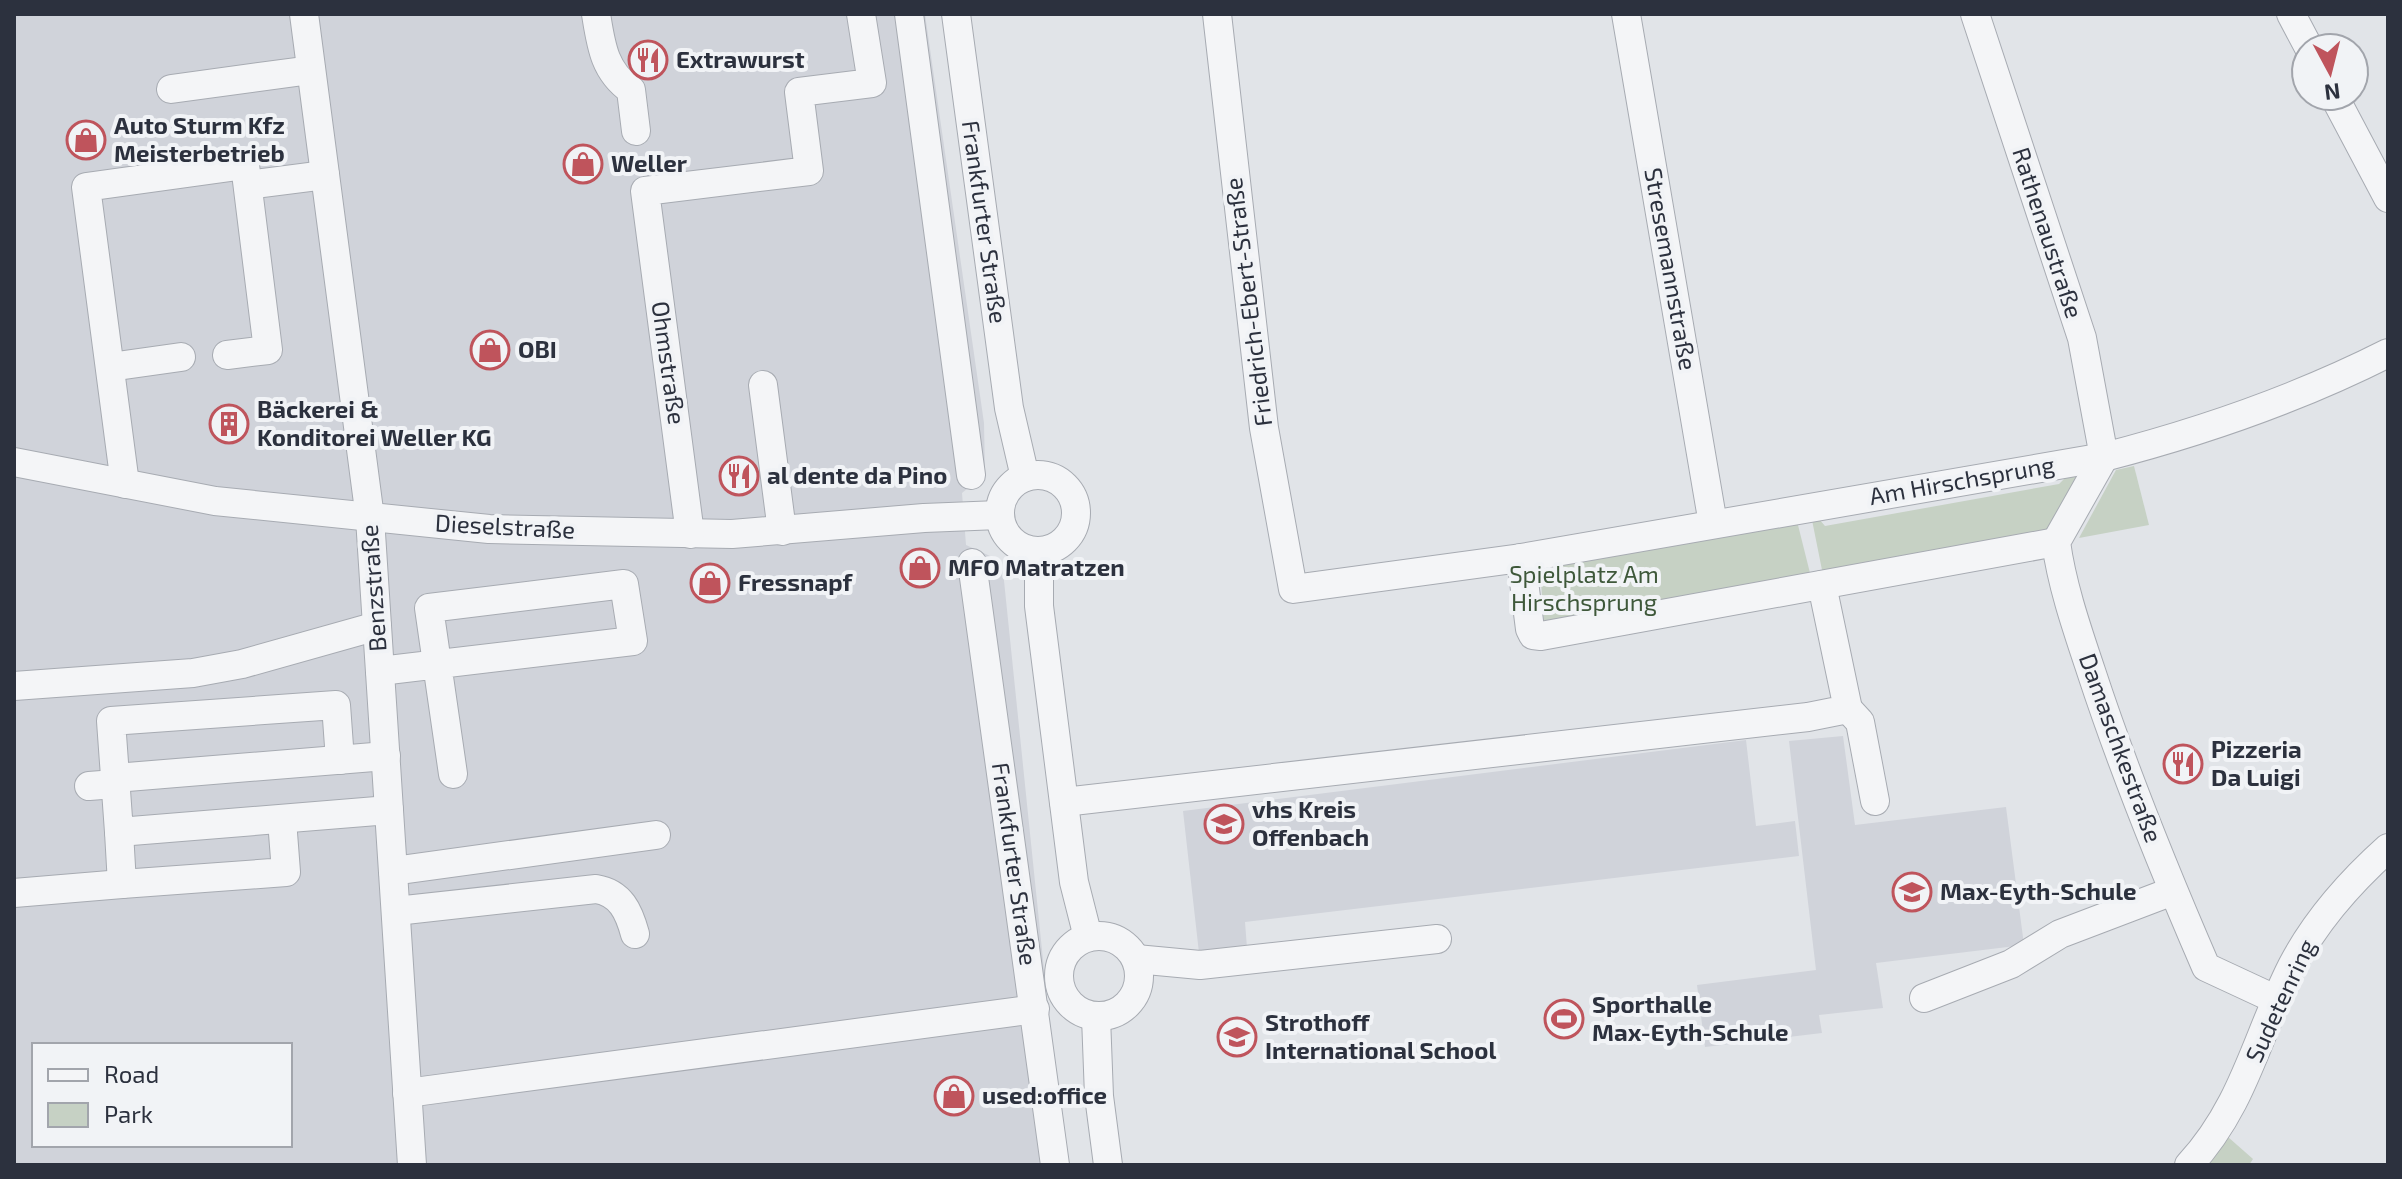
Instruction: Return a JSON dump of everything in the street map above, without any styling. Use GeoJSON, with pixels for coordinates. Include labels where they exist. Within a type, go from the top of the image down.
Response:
{"type":"FeatureCollection","features":[{"type":"Feature","properties":{"kind":"street","name":"Benzstraße"},"geometry":{"type":"LineString","coordinates":[[304,14],[370,518],[412,1165]]}},
{"type":"Feature","properties":{"kind":"street"},"geometry":{"type":"LineString","coordinates":[[596,14],[605,62],[618,81],[631,90],[636,131]]}},
{"type":"Feature","properties":{"kind":"street","name":"Ohmstraße"},"geometry":{"type":"LineString","coordinates":[[690,534],[645,191],[809,171],[799,92],[872,83],[861,14]]}},
{"type":"Feature","properties":{"kind":"street","name":"Frankfurter Straße"},"geometry":{"type":"LineString","coordinates":[[909,14],[971,475]]}},
{"type":"Feature","properties":{"kind":"street","name":"Frankfurter Straße"},"geometry":{"type":"LineString","coordinates":[[956,14],[1009,408],[1025,477]]}},
{"type":"Feature","properties":{"kind":"street","name":"Friedrich-Ebert-Straße"},"geometry":{"type":"LineString","coordinates":[[1217,14],[1262,414],[1293,589]]}},
{"type":"Feature","properties":{"kind":"street","name":"Stresemannstraße"},"geometry":{"type":"LineString","coordinates":[[1626,14],[1713,524]]}},
{"type":"Feature","properties":{"kind":"street","name":"Rathenaustraße"},"geometry":{"type":"LineString","coordinates":[[1975,14],[2082,338],[2104,457]]}},
{"type":"Feature","properties":{"kind":"street"},"geometry":{"type":"LineString","coordinates":[[2291,14],[2301,32]]}},
{"type":"Feature","properties":{"kind":"street"},"geometry":{"type":"LineString","coordinates":[[171,89],[311,70]]}},
{"type":"Feature","properties":{"kind":"street"},"geometry":{"type":"LineString","coordinates":[[2342,112],[2388,198]]}},
{"type":"Feature","properties":{"kind":"street"},"geometry":{"type":"LineString","coordinates":[[125,484],[86,187],[245,165],[268,350],[227,355]]}},
{"type":"Feature","properties":{"kind":"street"},"geometry":{"type":"LineString","coordinates":[[248,185],[325,175]]}},
{"type":"Feature","properties":{"kind":"street","name":"Am Hirschsprung"},"geometry":{"type":"LineString","coordinates":[[1293,589],[1521,558],[2104,457],[2277,402],[2388,353]]}},
{"type":"Feature","properties":{"kind":"street"},"geometry":{"type":"LineString","coordinates":[[110,367],[181,357]]}},
{"type":"Feature","properties":{"kind":"street"},"geometry":{"type":"LineString","coordinates":[[763,385],[782,531]]}},
{"type":"Feature","properties":{"kind":"street"},"geometry":{"type":"LineString","coordinates":[[1521,558],[1530,629],[1533,635],[1541,636],[2056,542],[2104,457]]}},
{"type":"Feature","properties":{"kind":"street","name":"Dieselstraße"},"geometry":{"type":"LineString","coordinates":[[14,462],[215,501],[489,529],[690,534],[782,531],[924,518],[999,515]]}},
{"type":"Feature","properties":{"kind":"street"},"geometry":{"type":"LineString","coordinates":[[1025,477],[1051,477],[1071,494],[1076,519],[1063,542],[1052,549],[1028,551],[1009,540],[1003,531],[999,515],[1002,499],[1007,489],[1025,477]]}},
{"type":"Feature","properties":{"kind":"street","name":"Damaschkestraße"},"geometry":{"type":"LineString","coordinates":[[2056,542],[2067,597],[2108,724],[2206,967],[2277,1000]]}},
{"type":"Feature","properties":{"kind":"street"},"geometry":{"type":"LineString","coordinates":[[1039,552],[1039,606],[1074,882],[1088,937]]}},
{"type":"Feature","properties":{"kind":"street","name":"Frankfurter Straße"},"geometry":{"type":"LineString","coordinates":[[972,563],[1055,1165]]}},
{"type":"Feature","properties":{"kind":"street"},"geometry":{"type":"LineString","coordinates":[[380,671],[438,665],[633,641],[624,584],[429,608],[438,665],[453,774]]}},
{"type":"Feature","properties":{"kind":"street"},"geometry":{"type":"LineString","coordinates":[[1822,585],[1848,709],[1860,722],[1875,801]]}},
{"type":"Feature","properties":{"kind":"street"},"geometry":{"type":"LineString","coordinates":[[14,686],[193,673],[242,664],[377,626]]}},
{"type":"Feature","properties":{"kind":"street"},"geometry":{"type":"LineString","coordinates":[[122,884],[119,832],[106,783],[111,721],[336,705],[340,760]]}},
{"type":"Feature","properties":{"kind":"street"},"geometry":{"type":"LineString","coordinates":[[1064,802],[1808,717],[1848,709]]}},
{"type":"Feature","properties":{"kind":"street"},"geometry":{"type":"LineString","coordinates":[[106,783],[386,756]]}},
{"type":"Feature","properties":{"kind":"street"},"geometry":{"type":"LineString","coordinates":[[119,832],[389,810]]}},
{"type":"Feature","properties":{"kind":"street"},"geometry":{"type":"LineString","coordinates":[[14,893],[286,872],[282,820]]}},
{"type":"Feature","properties":{"kind":"street"},"geometry":{"type":"LineString","coordinates":[[393,871],[656,835]]}},
{"type":"Feature","properties":{"kind":"street","name":"Sudetenring"},"geometry":{"type":"LineString","coordinates":[[2189,1165],[2225,1121],[2292,966],[2329,909],[2388,848]]}},
{"type":"Feature","properties":{"kind":"street"},"geometry":{"type":"LineString","coordinates":[[396,911],[596,889],[608,891],[628,910],[635,934]]}},
{"type":"Feature","properties":{"kind":"street"},"geometry":{"type":"LineString","coordinates":[[1924,998],[2011,964],[2060,934],[2173,891]]}},
{"type":"Feature","properties":{"kind":"street"},"geometry":{"type":"LineString","coordinates":[[1088,937],[1111,938],[1130,950],[1137,973],[1132,1000],[1123,1010],[1110,1016],[1096,1017],[1073,1008],[1059,987],[1058,974],[1067,951],[1088,937]]}},
{"type":"Feature","properties":{"kind":"street"},"geometry":{"type":"LineString","coordinates":[[1137,973],[1437,939]]}},
{"type":"Feature","properties":{"kind":"street"},"geometry":{"type":"LineString","coordinates":[[407,1093],[1035,1009]]}},
{"type":"Feature","properties":{"kind":"street"},"geometry":{"type":"LineString","coordinates":[[1096,1017],[1099,1096],[1108,1165]]}},
{"type":"Feature","properties":{"kind":"shaded area"},"geometry":{"type":"Polygon","coordinates":[[[14,14],[925,14],[984,423],[985,474],[962,493],[966,545],[990,556],[1003,571],[1052,1047],[1068,1165],[14,1165],[14,14]]]}},
{"type":"Feature","properties":{"kind":"shaded area","name":"Max-Eyth-Schule"},"geometry":{"type":"Polygon","coordinates":[[[1843,736],[1855,825],[2006,807],[2024,945],[1876,963],[1883,1008],[1819,1015],[1822,1033],[1705,1047],[1697,985],[1816,970],[1789,741],[1843,736]]]}},
{"type":"Feature","properties":{"kind":"shaded area"},"geometry":{"type":"Polygon","coordinates":[[[1746,740],[1756,826],[1795,821],[1799,856],[1245,922],[1247,948],[1199,953],[1183,811],[1746,740]]]}},
{"type":"Feature","properties":{"kind":"green space"},"geometry":{"type":"Polygon","coordinates":[[[2134,466],[2149,525],[2079,538],[2116,470],[2134,466]]]}},
{"type":"Feature","properties":{"kind":"green space"},"geometry":{"type":"Polygon","coordinates":[[[2079,473],[2046,535],[1823,575],[1812,520],[1819,519],[1825,526],[2059,484],[2068,475],[2079,473]]]}},
{"type":"Feature","properties":{"kind":"green space","name":"Spielplatz Am Hirschsprung"},"geometry":{"type":"Polygon","coordinates":[[[1797,521],[1811,577],[1544,626],[1540,566],[1797,521]]]}},
{"type":"Feature","properties":{"kind":"green space"},"geometry":{"type":"Polygon","coordinates":[[[2228,1137],[2253,1159],[2249,1165],[2205,1165],[2228,1137]]]}},
{"type":"Feature","properties":{"kind":"place","name":"Extrawurst"},"geometry":{"type":"Point","coordinates":[648,60]}},
{"type":"Feature","properties":{"kind":"place","name":"Auto Sturm Kfz Meisterbetrieb"},"geometry":{"type":"Point","coordinates":[86,140]}},
{"type":"Feature","properties":{"kind":"place","name":"Weller"},"geometry":{"type":"Point","coordinates":[583,164]}},
{"type":"Feature","properties":{"kind":"place","name":"OBI"},"geometry":{"type":"Point","coordinates":[490,350]}},
{"type":"Feature","properties":{"kind":"place","name":"Bäckerei & Konditorei Weller KG"},"geometry":{"type":"Point","coordinates":[229,424]}},
{"type":"Feature","properties":{"kind":"place","name":"al dente da Pino"},"geometry":{"type":"Point","coordinates":[739,476]}},
{"type":"Feature","properties":{"kind":"place","name":"MFO Matratzen"},"geometry":{"type":"Point","coordinates":[920,568]}},
{"type":"Feature","properties":{"kind":"place","name":"Fressnapf"},"geometry":{"type":"Point","coordinates":[710,583]}},
{"type":"Feature","properties":{"kind":"place","name":"Pizzeria Da Luigi"},"geometry":{"type":"Point","coordinates":[2183,764]}},
{"type":"Feature","properties":{"kind":"place","name":"vhs Kreis Offenbach"},"geometry":{"type":"Point","coordinates":[1224,824]}},
{"type":"Feature","properties":{"kind":"place","name":"Max-Eyth-Schule"},"geometry":{"type":"Point","coordinates":[1912,892]}},
{"type":"Feature","properties":{"kind":"place","name":"Sporthalle Max-Eyth-Schule"},"geometry":{"type":"Point","coordinates":[1564,1019]}},
{"type":"Feature","properties":{"kind":"place","name":"Strothoff International School"},"geometry":{"type":"Point","coordinates":[1237,1037]}},
{"type":"Feature","properties":{"kind":"place","name":"used:office"},"geometry":{"type":"Point","coordinates":[954,1096]}}]}
